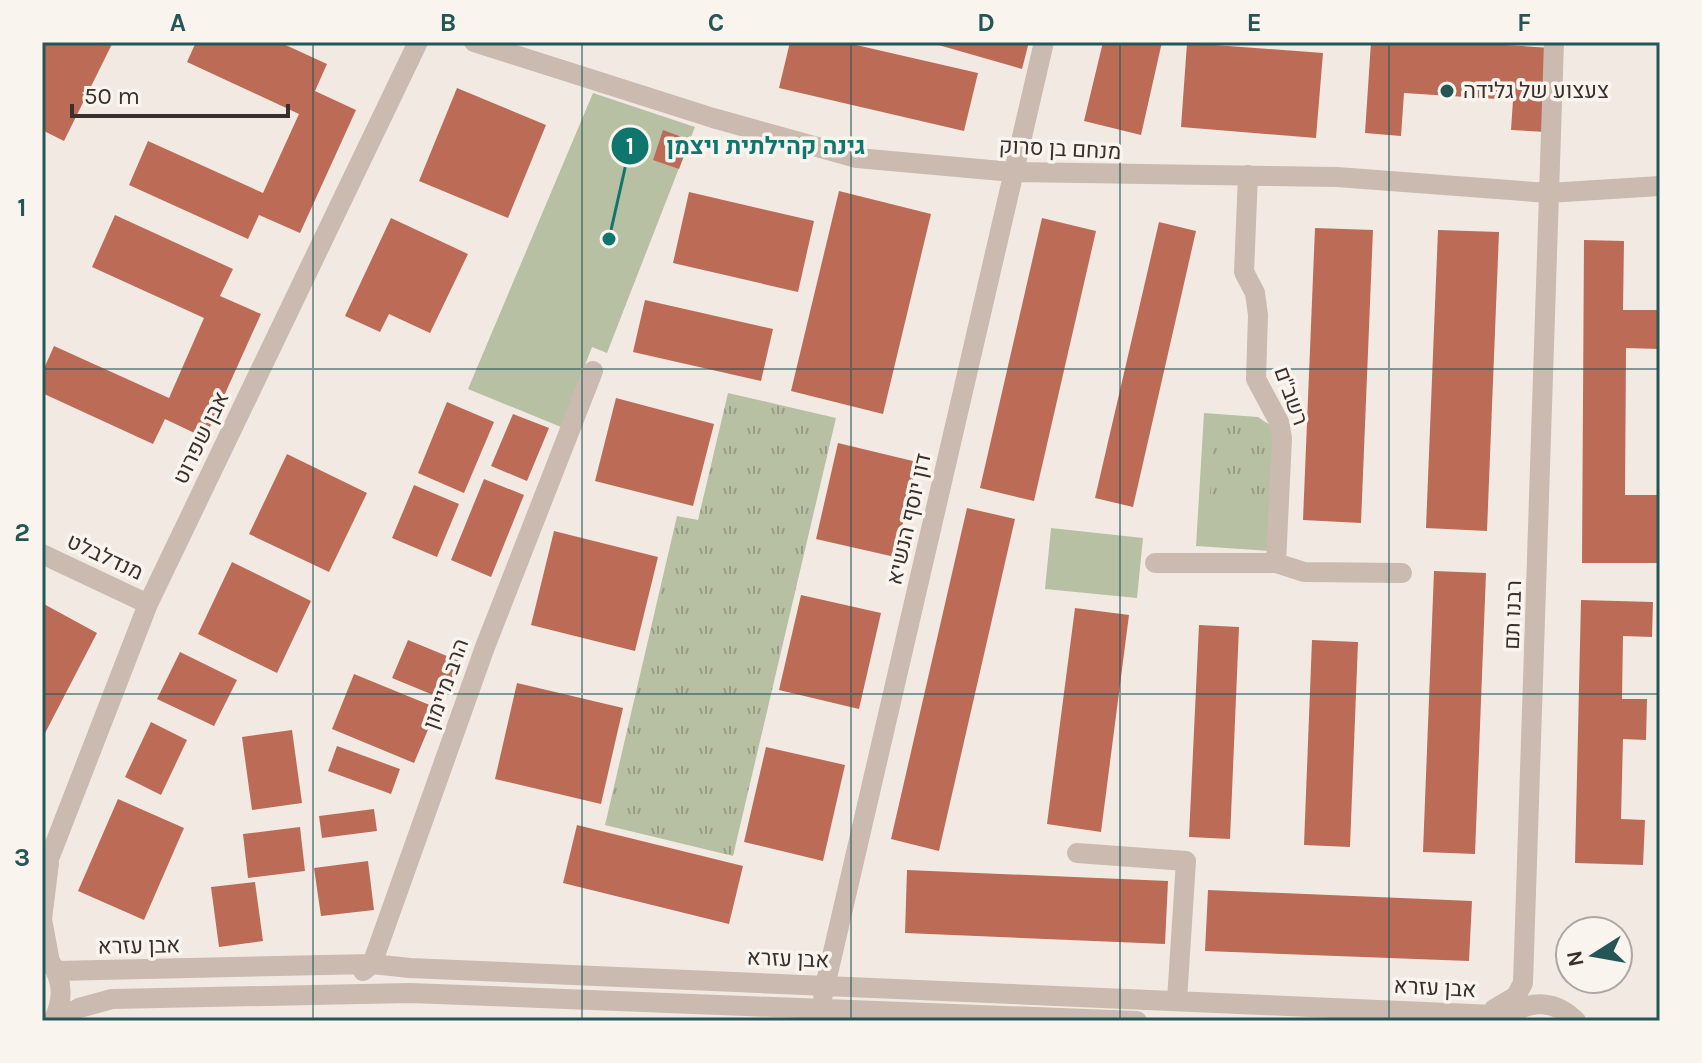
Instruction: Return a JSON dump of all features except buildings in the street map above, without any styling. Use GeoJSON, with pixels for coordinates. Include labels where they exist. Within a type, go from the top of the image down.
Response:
{"type":"FeatureCollection","features":[{"type":"Feature","properties":{"kind":"street","name":"אבן שפרוט"},"geometry":{"type":"LineString","coordinates":[[53,1021],[61,996],[49,962],[42,919],[46,870],[148,604],[418,42]]}},
{"type":"Feature","properties":{"kind":"street","name":"מנחם בן סרוק"},"geometry":{"type":"LineString","coordinates":[[474,42],[713,118],[857,158],[1013,172],[1149,177],[1337,177],[1548,193],[1660,186]]}},
{"type":"Feature","properties":{"kind":"street","name":"דון יוסף הנשיא"},"geometry":{"type":"LineString","coordinates":[[821,1007],[1044,42]]}},
{"type":"Feature","properties":{"kind":"street","name":"רבנו תם"},"geometry":{"type":"LineString","coordinates":[[1479,1014],[1502,1006],[1516,996],[1523,983],[1554,42]]}},
{"type":"Feature","properties":{"kind":"street","name":"רשב\"ם"},"geometry":{"type":"LineString","coordinates":[[1248,175],[1244,272],[1255,293],[1258,315],[1256,379],[1279,422],[1282,438],[1276,563]]}},
{"type":"Feature","properties":{"kind":"street","name":"הרב מיימון"},"geometry":{"type":"LineString","coordinates":[[372,964],[480,661],[593,371]]}},
{"type":"Feature","properties":{"kind":"street","name":"מנדלבלט"},"geometry":{"type":"LineString","coordinates":[[42,554],[148,604]]}},
{"type":"Feature","properties":{"kind":"street"},"geometry":{"type":"LineString","coordinates":[[1155,563],[1276,563],[1304,572],[1402,573]]}},
{"type":"Feature","properties":{"kind":"street"},"geometry":{"type":"LineString","coordinates":[[1077,853],[1186,861],[1177,1000]]}},
{"type":"Feature","properties":{"kind":"street","name":"אבן עזרא"},"geometry":{"type":"LineString","coordinates":[[49,962],[372,964],[1511,1016],[1547,1004],[1569,1015]]}},
{"type":"Feature","properties":{"kind":"street"},"geometry":{"type":"LineString","coordinates":[[323,993],[351,980],[372,964]]}},
{"type":"Feature","properties":{"kind":"street"},"geometry":{"type":"LineString","coordinates":[[53,1021],[79,1008],[112,999],[323,993],[410,993],[821,1007],[1137,1021]]}},
{"type":"Feature","properties":{"kind":"street"},"geometry":{"type":"LineString","coordinates":[[1569,1015],[1585,1021]]}},
{"type":"Feature","properties":{"kind":"green space"},"geometry":{"type":"Polygon","coordinates":[[[593,93],[695,127],[607,353],[592,347],[561,427],[468,389],[593,93]]]}},
{"type":"Feature","properties":{"kind":"green space"},"geometry":{"type":"Polygon","coordinates":[[[728,393],[836,418],[733,856],[605,825],[677,516],[698,520],[728,393]]]}},
{"type":"Feature","properties":{"kind":"green space"},"geometry":{"type":"Polygon","coordinates":[[[1204,413],[1258,417],[1277,430],[1270,551],[1196,546],[1204,413]]]}},
{"type":"Feature","properties":{"kind":"green space"},"geometry":{"type":"Polygon","coordinates":[[[1222,419],[1258,420],[1274,434],[1270,501],[1210,497],[1214,430],[1222,419]]]}},
{"type":"Feature","properties":{"kind":"green space"},"geometry":{"type":"Polygon","coordinates":[[[1051,528],[1143,538],[1137,598],[1045,589],[1051,528]]]}},
{"type":"Feature","properties":{"kind":"place","name":"צעצוע של גלידה"},"geometry":{"type":"Point","coordinates":[1447,91]}},
{"type":"Feature","properties":{"kind":"place","name":"גינה קהילתית ויצמן"},"geometry":{"type":"Point","coordinates":[609,239]}}]}
